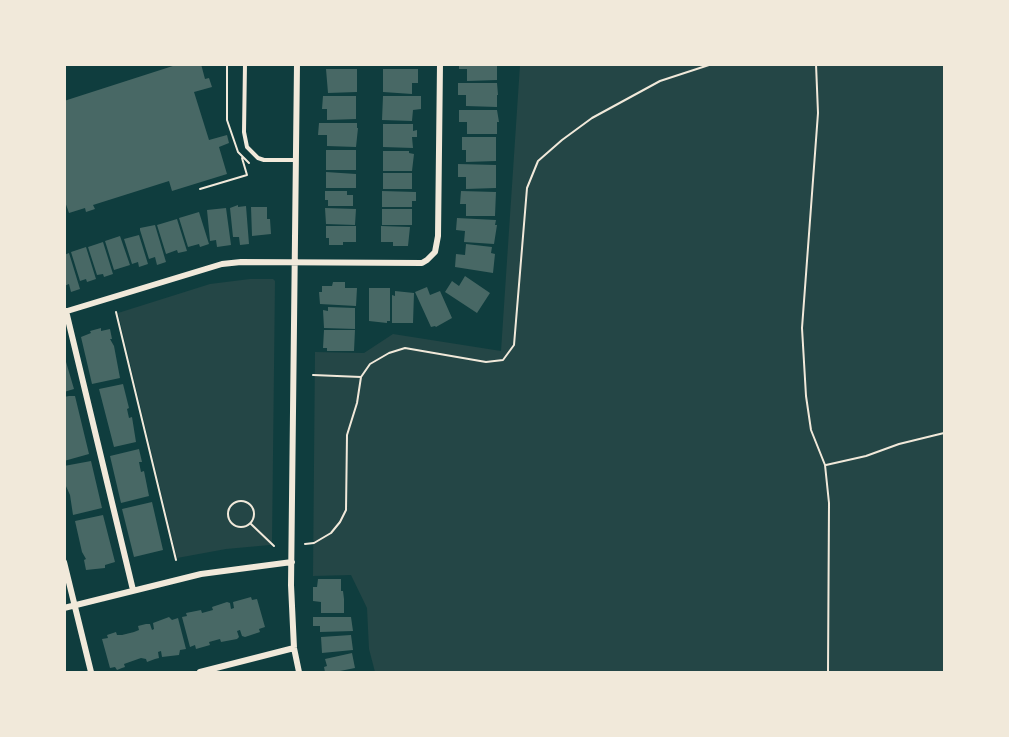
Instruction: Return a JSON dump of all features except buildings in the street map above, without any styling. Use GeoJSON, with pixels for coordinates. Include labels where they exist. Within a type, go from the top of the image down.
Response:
{"type":"FeatureCollection","features":[{"type":"Feature","properties":{"kind":"street"},"geometry":{"type":"LineString","coordinates":[[297,64],[291,585],[294,648],[299,672]]}},
{"type":"Feature","properties":{"kind":"street"},"geometry":{"type":"LineString","coordinates":[[133,590],[65,312],[222,264],[422,263],[432,256],[438,236],[440,64]]}},
{"type":"Feature","properties":{"kind":"street"},"geometry":{"type":"LineString","coordinates":[[64,562],[91,672]]}},
{"type":"Feature","properties":{"kind":"street"},"geometry":{"type":"LineString","coordinates":[[64,608],[201,574],[292,562]]}},
{"type":"Feature","properties":{"kind":"street"},"geometry":{"type":"LineString","coordinates":[[200,672],[294,648]]}},
{"type":"Feature","properties":{"kind":"lane"},"geometry":{"type":"LineString","coordinates":[[245,64],[244,132],[248,147],[258,158],[264,160],[297,159]]}},
{"type":"Feature","properties":{"kind":"path"},"geometry":{"type":"LineString","coordinates":[[305,544],[314,543],[331,533],[340,522],[345,510],[347,435],[357,403],[361,377],[370,364],[388,353],[405,348],[486,362],[503,360],[514,345],[527,188],[538,161],[592,118],[660,81],[712,64]]}},
{"type":"Feature","properties":{"kind":"path"},"geometry":{"type":"LineString","coordinates":[[816,64],[818,113],[802,328],[806,396],[811,430],[825,465],[829,503],[828,672]]}},
{"type":"Feature","properties":{"kind":"path"},"geometry":{"type":"LineString","coordinates":[[200,189],[246,175],[242,156]]}},
{"type":"Feature","properties":{"kind":"path"},"geometry":{"type":"LineString","coordinates":[[116,312],[176,560]]}},
{"type":"Feature","properties":{"kind":"path"},"geometry":{"type":"LineString","coordinates":[[313,375],[361,377]]}},
{"type":"Feature","properties":{"kind":"path"},"geometry":{"type":"LineString","coordinates":[[825,465],[866,456],[899,444],[945,433]]}},
{"type":"Feature","properties":{"kind":"path"},"geometry":{"type":"LineString","coordinates":[[237,502],[250,504],[254,516],[251,524],[239,528],[231,523],[228,516],[230,507],[237,502]]}},
{"type":"Feature","properties":{"kind":"path"},"geometry":{"type":"LineString","coordinates":[[251,524],[274,546]]}},
{"type":"Feature","properties":{"kind":"shaded area"},"geometry":{"type":"Polygon","coordinates":[[[520,65],[944,65],[944,672],[375,672],[369,649],[367,608],[351,575],[313,576],[315,352],[364,353],[393,334],[501,351],[520,65]]]}},
{"type":"Feature","properties":{"kind":"shaded area"},"geometry":{"type":"Polygon","coordinates":[[[250,279],[273,279],[275,281],[272,542],[270,545],[226,549],[177,558],[118,313],[210,284],[250,279]]]}}]}
